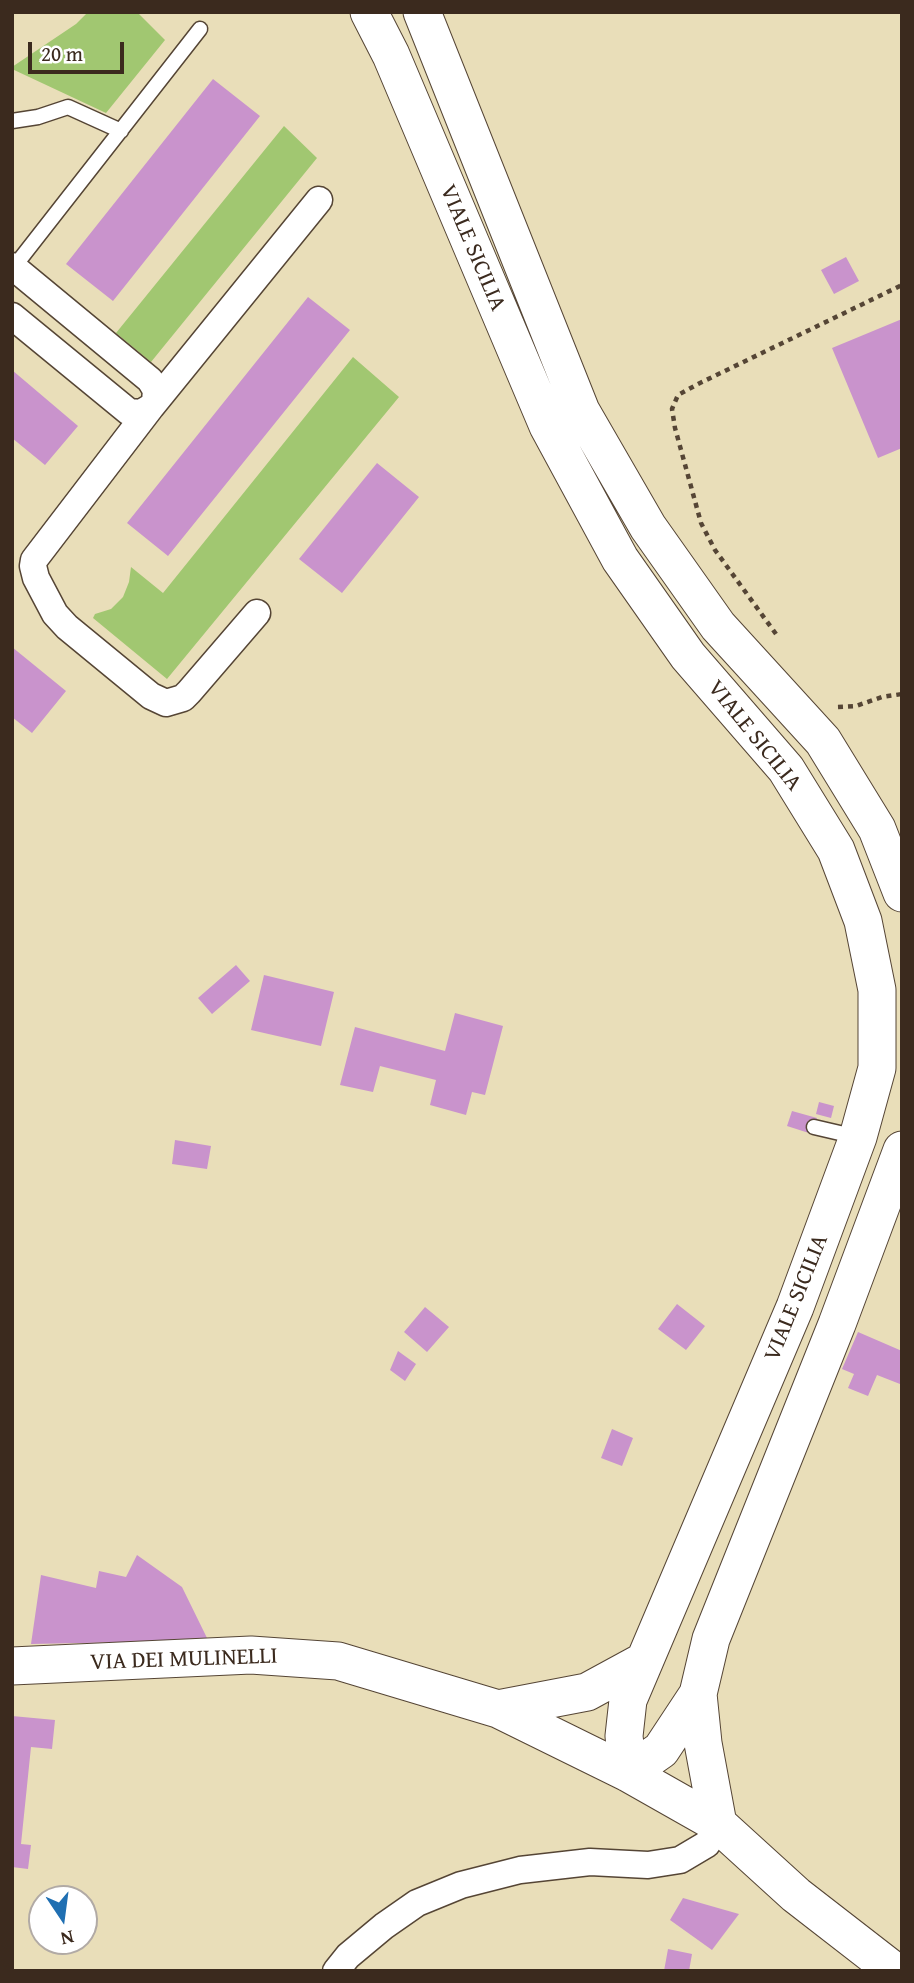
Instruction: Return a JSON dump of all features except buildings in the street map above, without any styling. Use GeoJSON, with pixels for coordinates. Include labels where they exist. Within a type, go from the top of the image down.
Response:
{"type":"FeatureCollection","features":[{"type":"Feature","properties":{"kind":"main road","name":"VIALE SICILIA"},"geometry":{"type":"LineString","coordinates":[[369,12],[391,55],[548,426],[621,559],[688,656],[786,769],[836,850],[863,921],[877,990],[877,1068],[859,1137],[795,1307],[628,1700],[624,1736],[628,1773]]}},
{"type":"Feature","properties":{"kind":"main road","name":"VIALE SICILIA"},"geometry":{"type":"LineString","coordinates":[[422,12],[581,411],[648,527],[718,626],[823,741],[877,829],[902,893]]}},
{"type":"Feature","properties":{"kind":"main road","name":"VIALE SICILIA"},"geometry":{"type":"LineString","coordinates":[[698,1693],[711,1639],[837,1324],[902,1150]]}},
{"type":"Feature","properties":{"kind":"main road","name":"VIA DEI MULINELLI"},"geometry":{"type":"LineString","coordinates":[[12,1666],[251,1655],[338,1661],[498,1709],[628,1773],[718,1824],[796,1895],[894,1971]]}},
{"type":"Feature","properties":{"kind":"main road"},"geometry":{"type":"LineString","coordinates":[[498,1709],[587,1692],[644,1661]]}},
{"type":"Feature","properties":{"kind":"main road"},"geometry":{"type":"LineString","coordinates":[[628,1773],[661,1750],[698,1693]]}},
{"type":"Feature","properties":{"kind":"main road"},"geometry":{"type":"LineString","coordinates":[[698,1693],[703,1743],[718,1824]]}},
{"type":"Feature","properties":{"kind":"street"},"geometry":{"type":"LineString","coordinates":[[257,613],[183,698],[166,703],[151,696],[55,614],[33,572],[34,560],[151,407],[319,200]]}},
{"type":"Feature","properties":{"kind":"street"},"geometry":{"type":"LineString","coordinates":[[12,316],[124,409],[141,413],[155,401],[156,390],[150,380],[13,267]]}},
{"type":"Feature","properties":{"kind":"street"},"geometry":{"type":"LineString","coordinates":[[336,1971],[348,1956],[417,1903],[461,1885],[520,1870],[590,1861],[648,1865],[680,1860],[707,1844],[718,1824]]}},
{"type":"Feature","properties":{"kind":"lane"},"geometry":{"type":"LineString","coordinates":[[13,267],[200,29]]}},
{"type":"Feature","properties":{"kind":"lane"},"geometry":{"type":"LineString","coordinates":[[12,121],[38,117],[68,107],[121,131]]}},
{"type":"Feature","properties":{"kind":"lane"},"geometry":{"type":"LineString","coordinates":[[814,1127],[859,1137]]}},
{"type":"Feature","properties":{"kind":"path"},"geometry":{"type":"LineString","coordinates":[[783,644],[715,550],[701,523],[672,409],[678,395],[698,384],[902,285]]}},
{"type":"Feature","properties":{"kind":"path"},"geometry":{"type":"LineString","coordinates":[[829,700],[837,707],[856,706],[882,697],[902,694]]}},
{"type":"Feature","properties":{"kind":"green space"},"geometry":{"type":"Polygon","coordinates":[[[88,12],[137,12],[165,40],[106,113],[12,69],[76,24],[88,12]]]}},
{"type":"Feature","properties":{"kind":"green space"},"geometry":{"type":"Polygon","coordinates":[[[284,126],[317,158],[151,362],[116,333],[284,126]]]}},
{"type":"Feature","properties":{"kind":"green space"},"geometry":{"type":"Polygon","coordinates":[[[353,357],[399,397],[167,679],[93,618],[95,614],[111,609],[123,597],[131,567],[163,593],[353,357]]]}}]}
